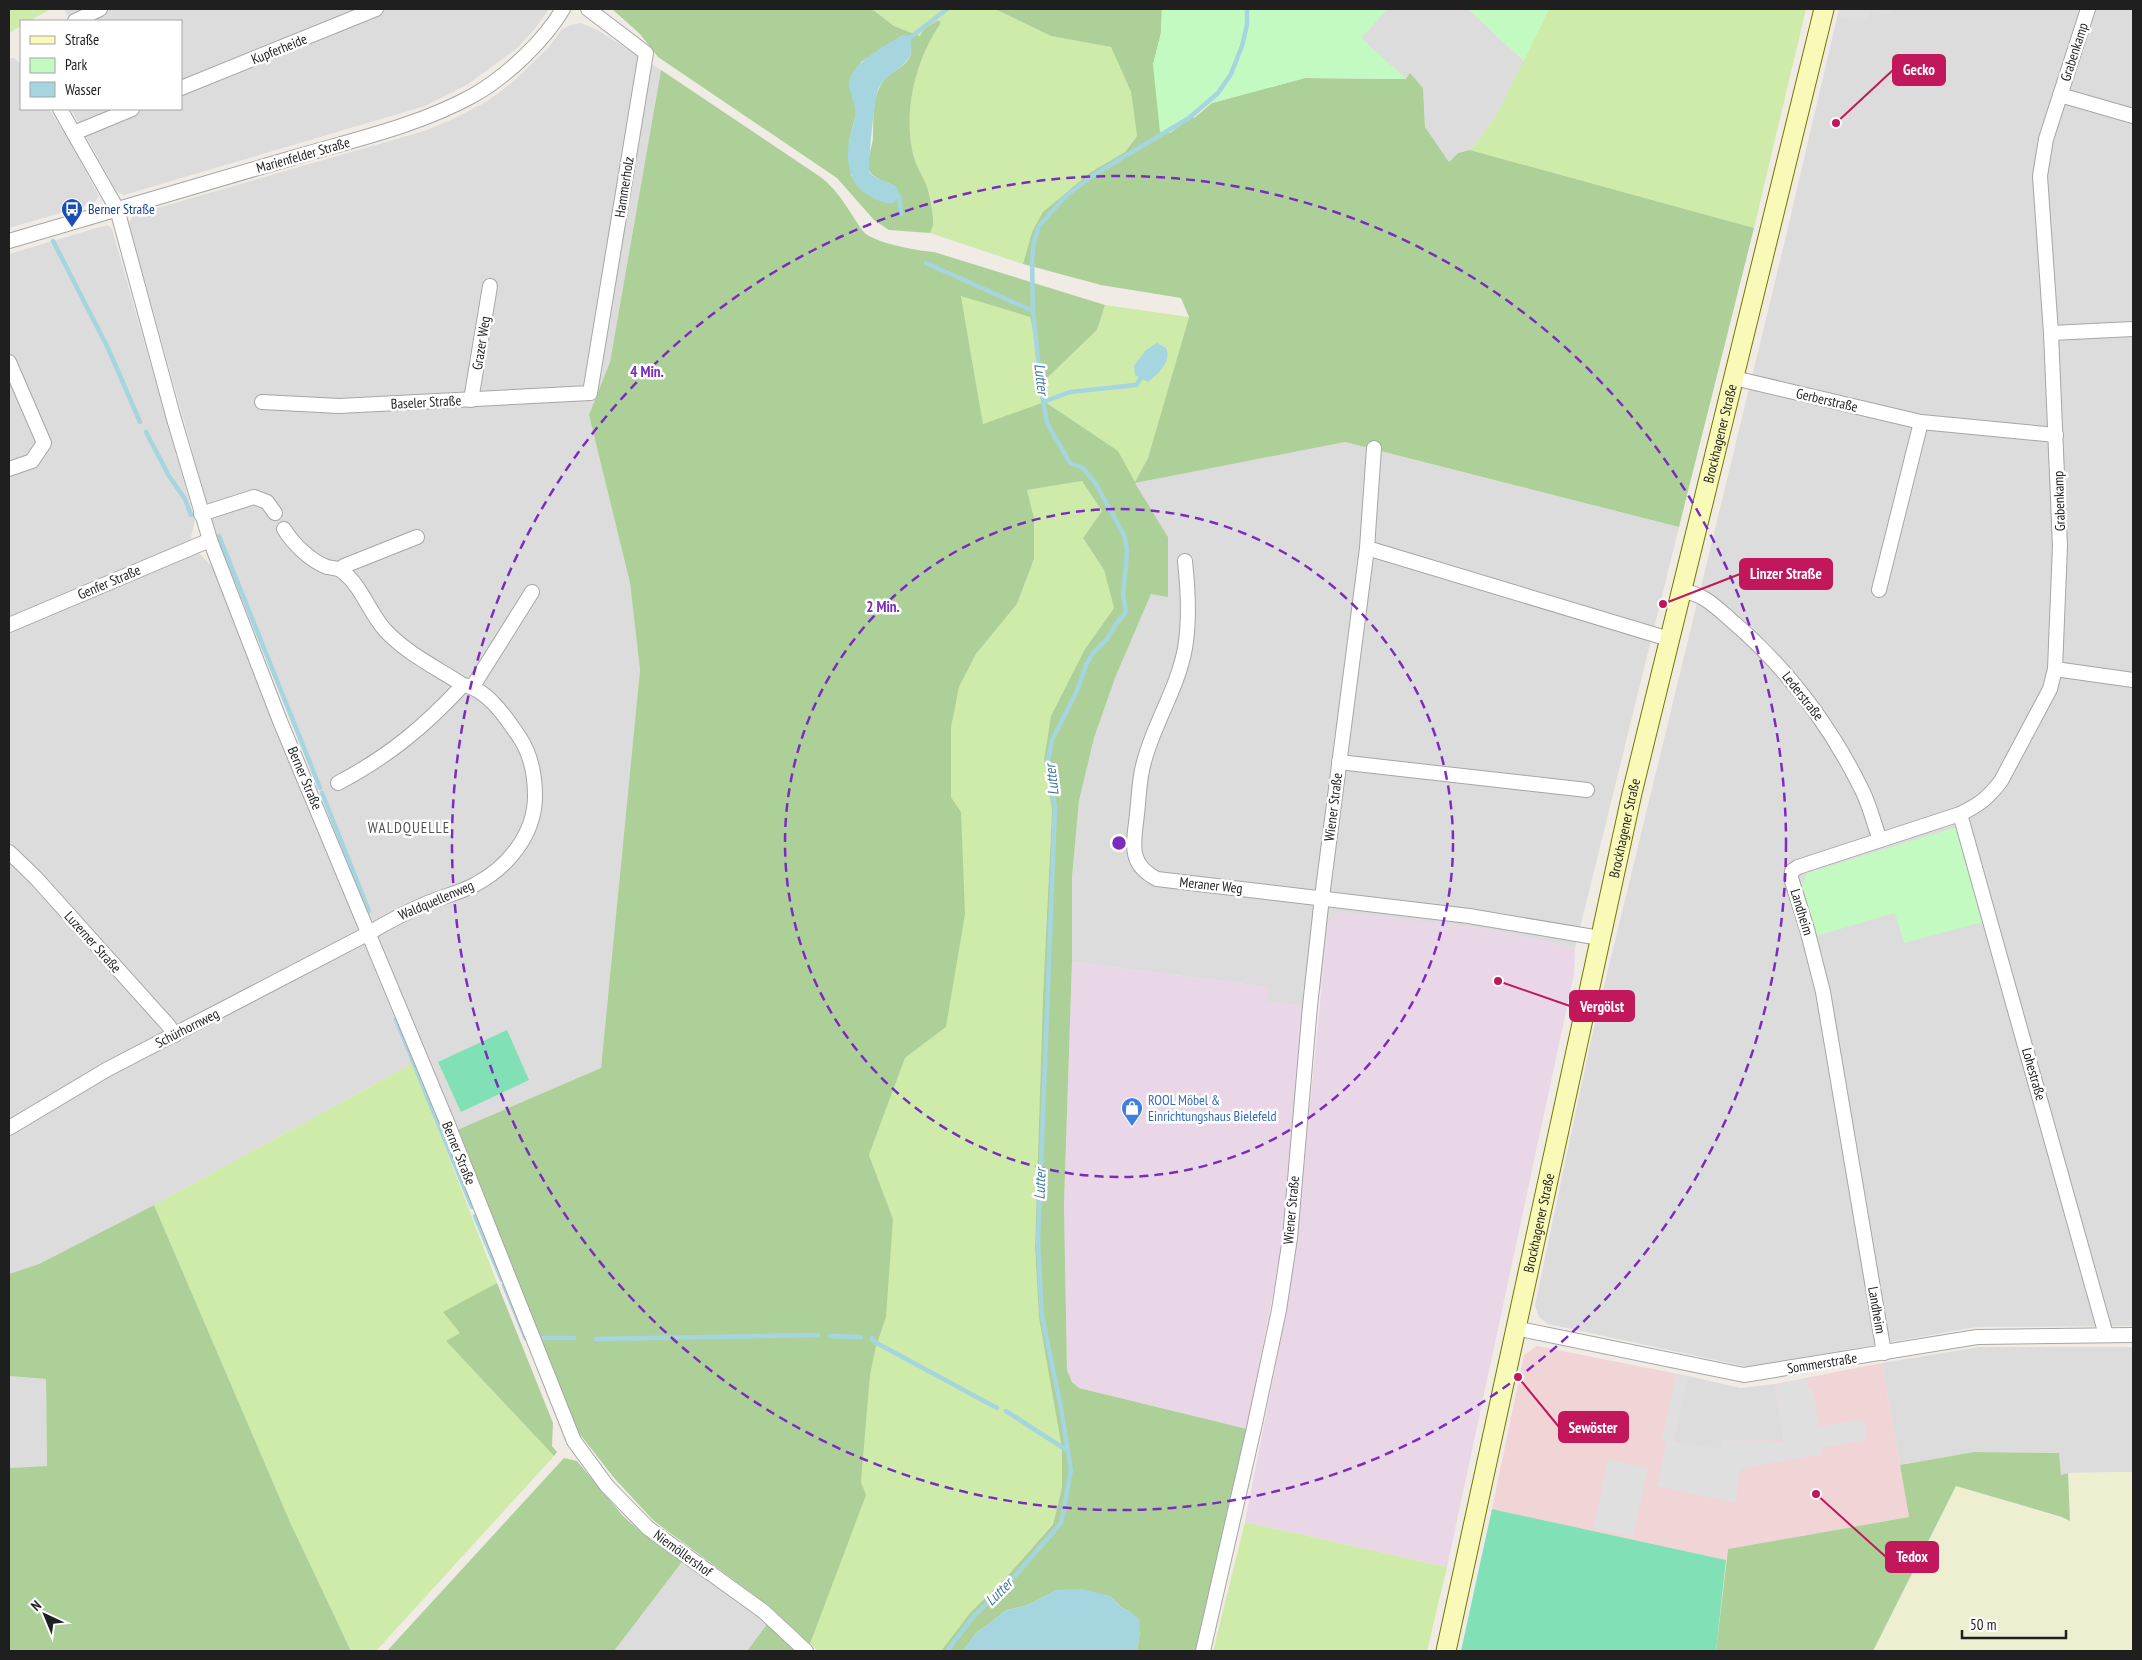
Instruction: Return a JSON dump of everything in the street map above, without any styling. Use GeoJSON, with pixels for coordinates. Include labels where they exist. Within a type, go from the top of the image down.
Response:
{"type":"FeatureCollection","features":[{"type":"Feature","properties":{"kind":"main road","name":"Brockhagener Straße"},"geometry":{"type":"LineString","coordinates":[[1446,1651],[1632,794],[1824,9]]}},
{"type":"Feature","properties":{"kind":"street"},"geometry":{"type":"LineString","coordinates":[[77,20],[100,9]]}},
{"type":"Feature","properties":{"kind":"street","name":"Kupferheide"},"geometry":{"type":"LineString","coordinates":[[182,88],[376,9]]}},
{"type":"Feature","properties":{"kind":"street","name":"Marienfelder Straße"},"geometry":{"type":"LineString","coordinates":[[9,241],[430,116],[459,102],[494,80],[530,50],[545,34],[563,9]]}},
{"type":"Feature","properties":{"kind":"street","name":"Hammerholz"},"geometry":{"type":"LineString","coordinates":[[588,9],[646,52],[590,392]]}},
{"type":"Feature","properties":{"kind":"street","name":"Grabenkamp"},"geometry":{"type":"LineString","coordinates":[[2056,669],[2060,546],[2052,333],[2040,176],[2046,139],[2088,9]]}},
{"type":"Feature","properties":{"kind":"street","name":"Grabenkamp"},"geometry":{"type":"LineString","coordinates":[[2060,96],[2133,116]]}},
{"type":"Feature","properties":{"kind":"street","name":"Berner Straße"},"geometry":{"type":"LineString","coordinates":[[61,110],[117,209],[201,514],[210,540],[280,721],[450,1131],[574,1441]]}},
{"type":"Feature","properties":{"kind":"street"},"geometry":{"type":"LineString","coordinates":[[74,132],[129,110]]}},
{"type":"Feature","properties":{"kind":"street","name":"Grazer Weg"},"geometry":{"type":"LineString","coordinates":[[471,400],[490,286]]}},
{"type":"Feature","properties":{"kind":"street"},"geometry":{"type":"LineString","coordinates":[[2052,333],[2133,329]]}},
{"type":"Feature","properties":{"kind":"street"},"geometry":{"type":"LineString","coordinates":[[9,362],[44,443],[32,461],[9,469]]}},
{"type":"Feature","properties":{"kind":"street","name":"Gerberstraße"},"geometry":{"type":"LineString","coordinates":[[1734,378],[1921,422],[2056,436]]}},
{"type":"Feature","properties":{"kind":"street","name":"Baseler Straße"},"geometry":{"type":"LineString","coordinates":[[262,402],[339,406],[590,392]]}},
{"type":"Feature","properties":{"kind":"street"},"geometry":{"type":"LineString","coordinates":[[1879,590],[1921,422]]}},
{"type":"Feature","properties":{"kind":"street","name":"Wiener Straße"},"geometry":{"type":"LineString","coordinates":[[1203,1651],[1235,1518],[1279,1310],[1290,1238],[1304,1068],[1322,897],[1367,548],[1374,448]]}},
{"type":"Feature","properties":{"kind":"street"},"geometry":{"type":"LineString","coordinates":[[201,514],[254,497],[267,502],[275,513]]}},
{"type":"Feature","properties":{"kind":"street","name":"Waldquellenweg"},"geometry":{"type":"LineString","coordinates":[[284,529],[289,537],[314,559],[326,566],[341,570],[360,593],[385,630],[415,655],[487,698],[510,724],[522,742],[530,762],[535,784],[535,807],[526,836],[511,856],[494,872],[476,884],[396,917],[369,934]]}},
{"type":"Feature","properties":{"kind":"street"},"geometry":{"type":"LineString","coordinates":[[341,570],[344,566],[417,537]]}},
{"type":"Feature","properties":{"kind":"street","name":"Genfer Straße"},"geometry":{"type":"LineString","coordinates":[[9,625],[210,540]]}},
{"type":"Feature","properties":{"kind":"street"},"geometry":{"type":"LineString","coordinates":[[1367,548],[1669,639]]}},
{"type":"Feature","properties":{"kind":"street","name":"Meraner Weg"},"geometry":{"type":"LineString","coordinates":[[1185,561],[1187,592],[1185,648],[1172,693],[1156,727],[1144,763],[1133,851],[1146,874],[1157,879],[1322,897],[1469,916],[1600,938]]}},
{"type":"Feature","properties":{"kind":"street","name":"Lederstraße"},"geometry":{"type":"LineString","coordinates":[[1681,591],[1694,592],[1705,598],[1753,639],[1809,702],[1834,737],[1863,792],[1880,840]]}},
{"type":"Feature","properties":{"kind":"street"},"geometry":{"type":"LineString","coordinates":[[338,783],[370,766],[394,749],[433,718],[468,686],[532,592]]}},
{"type":"Feature","properties":{"kind":"street"},"geometry":{"type":"LineString","coordinates":[[2056,669],[2133,680]]}},
{"type":"Feature","properties":{"kind":"street","name":"Landheim"},"geometry":{"type":"LineString","coordinates":[[1884,1353],[1823,992],[1807,929],[1791,878],[1792,872],[1798,867],[1960,814],[1979,805],[2001,781],[2050,689],[2056,669]]}},
{"type":"Feature","properties":{"kind":"street","name":"Wiener Straße"},"geometry":{"type":"LineString","coordinates":[[1339,762],[1587,790]]}},
{"type":"Feature","properties":{"kind":"street","name":"Lohestraße"},"geometry":{"type":"LineString","coordinates":[[1960,814],[2106,1335]]}},
{"type":"Feature","properties":{"kind":"street","name":"Luzerner Straße"},"geometry":{"type":"LineString","coordinates":[[9,852],[36,878],[129,981],[168,1025],[174,1035]]}},
{"type":"Feature","properties":{"kind":"street","name":"Schürhornweg"},"geometry":{"type":"LineString","coordinates":[[9,1128],[106,1070],[369,934]]}},
{"type":"Feature","properties":{"kind":"street","name":"Sommerstraße"},"geometry":{"type":"LineString","coordinates":[[1515,1328],[1744,1375],[1977,1337],[2133,1335]]}},
{"type":"Feature","properties":{"kind":"street","name":"Niemöllershof"},"geometry":{"type":"LineString","coordinates":[[574,1441],[607,1486],[648,1528],[763,1611],[806,1651]]}},
{"type":"Feature","properties":{"kind":"shaded area"},"geometry":{"type":"Polygon","coordinates":[[[64,9],[549,9],[534,30],[515,50],[468,84],[425,106],[124,195],[116,191],[72,110],[182,110],[182,20],[70,20],[64,9]]]}},
{"type":"Feature","properties":{"kind":"shaded area"},"geometry":{"type":"Polygon","coordinates":[[[1387,9],[1468,9],[1524,61],[1495,118],[1470,150],[1458,153],[1449,162],[1425,127],[1423,88],[1410,74],[1406,79],[1361,38],[1387,9]]]}},
{"type":"Feature","properties":{"kind":"shaded area"},"geometry":{"type":"Polygon","coordinates":[[[1839,9],[2133,9],[2133,1326],[1977,1327],[1748,1367],[1548,1324],[1539,1317],[1535,1305],[1591,1040],[1781,257],[1839,9]]]}},
{"type":"Feature","properties":{"kind":"shaded area"},"geometry":{"type":"Polygon","coordinates":[[[1840,9],[1893,9],[1892,15],[1870,11],[1867,22],[1838,17],[1840,9]]]}},
{"type":"Feature","properties":{"kind":"shaded area"},"geometry":{"type":"Polygon","coordinates":[[[581,23],[599,31],[661,70],[610,362],[589,415],[630,583],[640,670],[601,1068],[457,1130],[217,539],[129,224],[133,215],[424,131],[453,119],[486,102],[513,82],[549,47],[561,30],[581,23]]]}},
{"type":"Feature","properties":{"kind":"shaded area"},"geometry":{"type":"Polygon","coordinates":[[[9,58],[14,58],[20,63],[20,110],[50,110],[69,140],[99,196],[94,203],[9,228],[9,58]]]}},
{"type":"Feature","properties":{"kind":"shaded area"},"geometry":{"type":"Polygon","coordinates":[[[107,225],[112,229],[195,521],[190,541],[9,621],[9,254],[107,225]]]}},
{"type":"Feature","properties":{"kind":"shaded area"},"geometry":{"type":"Polygon","coordinates":[[[1345,442],[1679,527],[1575,948],[1486,929],[1337,913],[1328,923],[1321,989],[1304,987],[1303,1006],[1266,1002],[1268,987],[1072,962],[1072,877],[1079,801],[1094,738],[1115,678],[1151,594],[1168,596],[1168,537],[1135,483],[1345,442]]]}},
{"type":"Feature","properties":{"kind":"shaded area"},"geometry":{"type":"Polygon","coordinates":[[[198,552],[215,570],[413,1063],[154,1205],[39,1264],[9,1274],[9,633],[198,552]]]}},
{"type":"Feature","properties":{"kind":"shaded area"},"geometry":{"type":"Polygon","coordinates":[[[1342,912],[1486,929],[1575,948],[1574,974],[1447,1567],[1245,1522],[1286,1313],[1296,1245],[1328,923],[1332,915],[1342,912]]]}},
{"type":"Feature","properties":{"kind":"shaded area"},"geometry":{"type":"Polygon","coordinates":[[[1072,962],[1268,987],[1267,1002],[1303,1006],[1284,1235],[1247,1429],[1079,1388],[1072,1382],[1067,1370],[1064,1204],[1072,962]]]}},
{"type":"Feature","properties":{"kind":"shaded area"},"geometry":{"type":"Polygon","coordinates":[[[1537,1346],[1688,1376],[1673,1442],[1720,1450],[1723,1440],[1784,1440],[1775,1384],[1882,1363],[1909,1517],[1728,1549],[1726,1560],[1492,1509],[1524,1355],[1537,1346]]]}},
{"type":"Feature","properties":{"kind":"shaded area"},"geometry":{"type":"Polygon","coordinates":[[[1979,1347],[2133,1347],[2133,1472],[2068,1473],[2061,1475],[2059,1453],[1974,1452],[1900,1465],[1882,1363],[1979,1347]]]}},
{"type":"Feature","properties":{"kind":"shaded area"},"geometry":{"type":"Polygon","coordinates":[[[1676,1374],[1688,1376],[1673,1442],[1720,1450],[1723,1440],[1784,1441],[1776,1385],[1807,1378],[1808,1389],[1813,1389],[1819,1426],[1864,1419],[1867,1440],[1822,1448],[1823,1454],[1748,1467],[1747,1469],[1745,1467],[1738,1474],[1740,1476],[1738,1478],[1736,1503],[1657,1486],[1666,1443],[1662,1439],[1676,1374]]]}},
{"type":"Feature","properties":{"kind":"shaded area"},"geometry":{"type":"Polygon","coordinates":[[[9,1376],[46,1379],[47,1466],[9,1468],[9,1376]]]}},
{"type":"Feature","properties":{"kind":"shaded area"},"geometry":{"type":"Polygon","coordinates":[[[1688,1376],[1741,1388],[1775,1384],[1784,1441],[1723,1440],[1721,1450],[1673,1442],[1688,1376]]]}},
{"type":"Feature","properties":{"kind":"shaded area"},"geometry":{"type":"Polygon","coordinates":[[[1608,1459],[1648,1468],[1633,1537],[1593,1528],[1608,1459]]]}},
{"type":"Feature","properties":{"kind":"shaded area"},"geometry":{"type":"Polygon","coordinates":[[[682,1562],[768,1623],[747,1651],[614,1651],[682,1562]]]}},
{"type":"Feature","properties":{"kind":"green space"},"geometry":{"type":"Polygon","coordinates":[[[9,9],[51,9],[31,20],[20,20],[20,27],[9,33],[9,9]]]}},
{"type":"Feature","properties":{"kind":"green space"},"geometry":{"type":"Polygon","coordinates":[[[612,9],[872,9],[894,26],[920,36],[924,29],[938,20],[941,23],[925,51],[919,67],[911,100],[910,116],[913,154],[927,187],[931,205],[933,226],[930,233],[889,230],[874,220],[837,178],[658,57],[640,34],[612,9]],[[903,35],[861,62],[855,100],[856,114],[849,141],[851,176],[897,187],[872,174],[868,165],[873,138],[874,107],[877,92],[885,79],[910,57],[911,47],[903,35]]]}},
{"type":"Feature","properties":{"kind":"green space"},"geometry":{"type":"Polygon","coordinates":[[[872,9],[995,9],[1051,36],[1111,47],[1131,92],[1137,135],[1125,152],[1091,172],[1032,232],[1023,264],[930,233],[934,225],[931,203],[913,154],[910,117],[914,83],[919,67],[941,23],[938,20],[924,29],[921,36],[894,26],[872,9]]]}},
{"type":"Feature","properties":{"kind":"green space"},"geometry":{"type":"Polygon","coordinates":[[[995,9],[1162,9],[1161,33],[1153,65],[1194,118],[1212,103],[1305,78],[1406,79],[1410,73],[1423,88],[1425,127],[1449,162],[1458,153],[1470,150],[1754,228],[1679,527],[1345,442],[1135,483],[1168,537],[1168,597],[1151,594],[1115,678],[1094,738],[1079,801],[1072,877],[1072,962],[1064,1204],[1067,1370],[1072,1382],[1079,1388],[1247,1429],[1195,1651],[1137,1651],[1140,1632],[1129,1611],[1122,1608],[1110,1596],[1057,1590],[1025,1606],[1007,1610],[975,1634],[963,1651],[941,1651],[970,1613],[1010,1573],[1053,1524],[1062,1488],[1062,1449],[1039,1318],[1035,1247],[1043,996],[1052,810],[1044,761],[1051,716],[1085,649],[1114,608],[1104,570],[1083,538],[1102,511],[1082,481],[1027,490],[1034,518],[1034,559],[1017,604],[976,654],[959,687],[951,728],[951,797],[961,812],[965,914],[946,1027],[905,1058],[869,1155],[893,1219],[886,1317],[876,1346],[870,1376],[861,1482],[866,1495],[810,1644],[768,1605],[654,1521],[615,1479],[575,1428],[457,1130],[601,1068],[640,670],[630,583],[589,415],[610,362],[661,70],[822,178],[839,196],[867,235],[907,248],[934,252],[1105,305],[1097,330],[1044,381],[1030,317],[961,296],[983,424],[1045,402],[1118,451],[1135,482],[1148,458],[1189,317],[1181,298],[1101,285],[1023,264],[1032,232],[1043,212],[1091,172],[1125,152],[1137,136],[1131,92],[1111,47],[1051,36],[995,9]]]}},
{"type":"Feature","properties":{"kind":"green space"},"geometry":{"type":"Polygon","coordinates":[[[1162,9],[1387,9],[1361,38],[1406,79],[1305,78],[1212,103],[1170,133],[1160,132],[1153,65],[1161,33],[1162,9]]]}},
{"type":"Feature","properties":{"kind":"green space"},"geometry":{"type":"Polygon","coordinates":[[[1468,9],[1549,9],[1524,61],[1468,9]]]}},
{"type":"Feature","properties":{"kind":"green space"},"geometry":{"type":"Polygon","coordinates":[[[1549,9],[1806,9],[1754,228],[1470,150],[1495,118],[1549,9]]]}},
{"type":"Feature","properties":{"kind":"green space"},"geometry":{"type":"Polygon","coordinates":[[[961,295],[1030,317],[1044,381],[1097,330],[1105,305],[1189,317],[1148,458],[1135,483],[983,424],[961,295]]]}},
{"type":"Feature","properties":{"kind":"green space"},"geometry":{"type":"Polygon","coordinates":[[[1082,481],[1102,511],[1083,538],[1104,570],[1114,608],[1085,649],[1044,761],[1052,810],[1043,996],[1035,1247],[1039,1318],[1062,1449],[1062,1488],[1053,1523],[1010,1573],[970,1613],[941,1651],[818,1651],[810,1644],[865,1495],[861,1482],[870,1376],[876,1346],[893,1219],[869,1155],[905,1058],[946,1027],[961,812],[951,797],[951,728],[959,687],[976,654],[1017,604],[1034,559],[1034,518],[1027,490],[1082,481]]]}},
{"type":"Feature","properties":{"kind":"green space"},"geometry":{"type":"Polygon","coordinates":[[[1956,827],[1983,922],[1904,943],[1895,913],[1816,936],[1801,887],[1807,873],[1956,827]]]}},
{"type":"Feature","properties":{"kind":"green space"},"geometry":{"type":"Polygon","coordinates":[[[507,1030],[529,1080],[461,1112],[438,1062],[507,1030]]]}},
{"type":"Feature","properties":{"kind":"green space"},"geometry":{"type":"Polygon","coordinates":[[[413,1063],[497,1283],[444,1312],[461,1334],[446,1341],[554,1456],[376,1651],[351,1651],[290,1522],[154,1205],[413,1063]]]}},
{"type":"Feature","properties":{"kind":"green space"},"geometry":{"type":"Polygon","coordinates":[[[154,1205],[290,1522],[351,1651],[9,1651],[9,1468],[47,1466],[46,1379],[9,1376],[9,1274],[39,1264],[154,1205]]]}},
{"type":"Feature","properties":{"kind":"green space"},"geometry":{"type":"Polygon","coordinates":[[[497,1283],[553,1423],[552,1446],[557,1452],[554,1456],[446,1341],[460,1333],[443,1312],[497,1283]]]}},
{"type":"Feature","properties":{"kind":"green space"},"geometry":{"type":"Polygon","coordinates":[[[1974,1452],[2059,1453],[2061,1475],[2068,1473],[2070,1521],[1956,1486],[1873,1651],[1716,1651],[1728,1549],[1909,1517],[1900,1465],[1974,1452]]]}},
{"type":"Feature","properties":{"kind":"green space"},"geometry":{"type":"Polygon","coordinates":[[[564,1458],[577,1461],[623,1516],[642,1533],[682,1562],[614,1651],[387,1651],[564,1458]]]}},
{"type":"Feature","properties":{"kind":"green space"},"geometry":{"type":"Polygon","coordinates":[[[2133,1472],[2133,1651],[1873,1651],[1956,1486],[2069,1521],[2068,1473],[2133,1472]]]}},
{"type":"Feature","properties":{"kind":"green space"},"geometry":{"type":"Polygon","coordinates":[[[1492,1509],[1726,1560],[1716,1651],[1461,1651],[1492,1509]]]}},
{"type":"Feature","properties":{"kind":"green space"},"geometry":{"type":"Polygon","coordinates":[[[1245,1522],[1447,1567],[1427,1651],[1213,1651],[1245,1522]]]}},
{"type":"Feature","properties":{"kind":"green space"},"geometry":{"type":"Polygon","coordinates":[[[768,1623],[798,1651],[747,1651],[768,1623]]]}},
{"type":"Feature","properties":{"kind":"water"},"geometry":{"type":"Polygon","coordinates":[[[903,35],[911,37],[911,52],[906,62],[886,79],[878,89],[872,132],[870,173],[897,187],[899,196],[893,203],[886,203],[868,195],[862,190],[857,185],[850,171],[848,149],[855,107],[849,82],[853,72],[865,59],[903,35]]]}},
{"type":"Feature","properties":{"kind":"water"},"geometry":{"type":"Polygon","coordinates":[[[1157,343],[1166,348],[1166,363],[1148,382],[1135,375],[1134,366],[1146,350],[1157,343]]]}},
{"type":"Feature","properties":{"kind":"water"},"geometry":{"type":"Polygon","coordinates":[[[1082,1589],[1110,1596],[1122,1608],[1139,1619],[1140,1632],[1137,1651],[963,1651],[975,1634],[1007,1610],[1025,1606],[1057,1590],[1082,1589]]]}},
{"type":"Feature","properties":{"kind":"waterway"},"geometry":{"type":"LineString","coordinates":[[907,40],[947,9]]}},
{"type":"Feature","properties":{"kind":"waterway","name":"Lutter"},"geometry":{"type":"LineString","coordinates":[[947,1651],[973,1617],[1014,1577],[1061,1523],[1071,1470],[1061,1408],[1042,1316],[1038,1242],[1055,807],[1048,760],[1052,740],[1076,693],[1086,665],[1093,653],[1107,639],[1126,612],[1123,595],[1127,549],[1124,535],[1096,484],[1083,468],[1070,463],[1047,423],[1041,388],[1033,311],[1032,259],[1034,242],[1039,226],[1065,197],[1092,176],[1189,118],[1218,93],[1231,74],[1242,46],[1247,25],[1247,9]]}},
{"type":"Feature","properties":{"kind":"waterway"},"geometry":{"type":"LineString","coordinates":[[895,194],[899,196],[901,214]]}},
{"type":"Feature","properties":{"kind":"waterway"},"geometry":{"type":"LineString","coordinates":[[53,241],[108,348],[140,422]]}},
{"type":"Feature","properties":{"kind":"waterway"},"geometry":{"type":"LineString","coordinates":[[926,263],[1033,311]]}},
{"type":"Feature","properties":{"kind":"waterway"},"geometry":{"type":"LineString","coordinates":[[1043,402],[1070,392],[1136,385],[1141,378]]}},
{"type":"Feature","properties":{"kind":"waterway"},"geometry":{"type":"LineString","coordinates":[[146,432],[169,476],[185,499],[191,515]]}},
{"type":"Feature","properties":{"kind":"waterway"},"geometry":{"type":"LineString","coordinates":[[219,536],[320,788]]}},
{"type":"Feature","properties":{"kind":"waterway"},"geometry":{"type":"LineString","coordinates":[[322,793],[369,911]]}},
{"type":"Feature","properties":{"kind":"waterway"},"geometry":{"type":"LineString","coordinates":[[396,1019],[472,1207]]}},
{"type":"Feature","properties":{"kind":"waterway"},"geometry":{"type":"LineString","coordinates":[[475,1216],[502,1280]]}},
{"type":"Feature","properties":{"kind":"waterway"},"geometry":{"type":"LineString","coordinates":[[504,1285],[526,1339]]}},
{"type":"Feature","properties":{"kind":"waterway"},"geometry":{"type":"LineString","coordinates":[[596,1339],[818,1335]]}},
{"type":"Feature","properties":{"kind":"waterway"},"geometry":{"type":"LineString","coordinates":[[830,1336],[861,1337]]}},
{"type":"Feature","properties":{"kind":"waterway"},"geometry":{"type":"LineString","coordinates":[[542,1338],[574,1338]]}},
{"type":"Feature","properties":{"kind":"waterway"},"geometry":{"type":"LineString","coordinates":[[872,1338],[873,1341],[997,1408]]}},
{"type":"Feature","properties":{"kind":"waterway"},"geometry":{"type":"LineString","coordinates":[[1006,1411],[1068,1451]]}},
{"type":"Feature","properties":{"kind":"place","name":"Gecko"},"geometry":{"type":"Point","coordinates":[1836,123]}},
{"type":"Feature","properties":{"kind":"place","name":"Berner Straße"},"geometry":{"type":"Point","coordinates":[72,228]}},
{"type":"Feature","properties":{"kind":"place","name":"Linzer Straße"},"geometry":{"type":"Point","coordinates":[1663,604]}},
{"type":"Feature","properties":{"kind":"place","name":"Vergölst"},"geometry":{"type":"Point","coordinates":[1498,981]}},
{"type":"Feature","properties":{"kind":"place","name":"ROOL Möbel & Einrichtungshaus Bielefeld"},"geometry":{"type":"Point","coordinates":[1132,1127]}},
{"type":"Feature","properties":{"kind":"place","name":"Sewöster"},"geometry":{"type":"Point","coordinates":[1518,1377]}},
{"type":"Feature","properties":{"kind":"place","name":"Tedox"},"geometry":{"type":"Point","coordinates":[1816,1494]}},
{"type":"Feature","properties":{"kind":"district","name":"WALDQUELLE"},"geometry":{"type":"Point","coordinates":[409,828]}}]}
